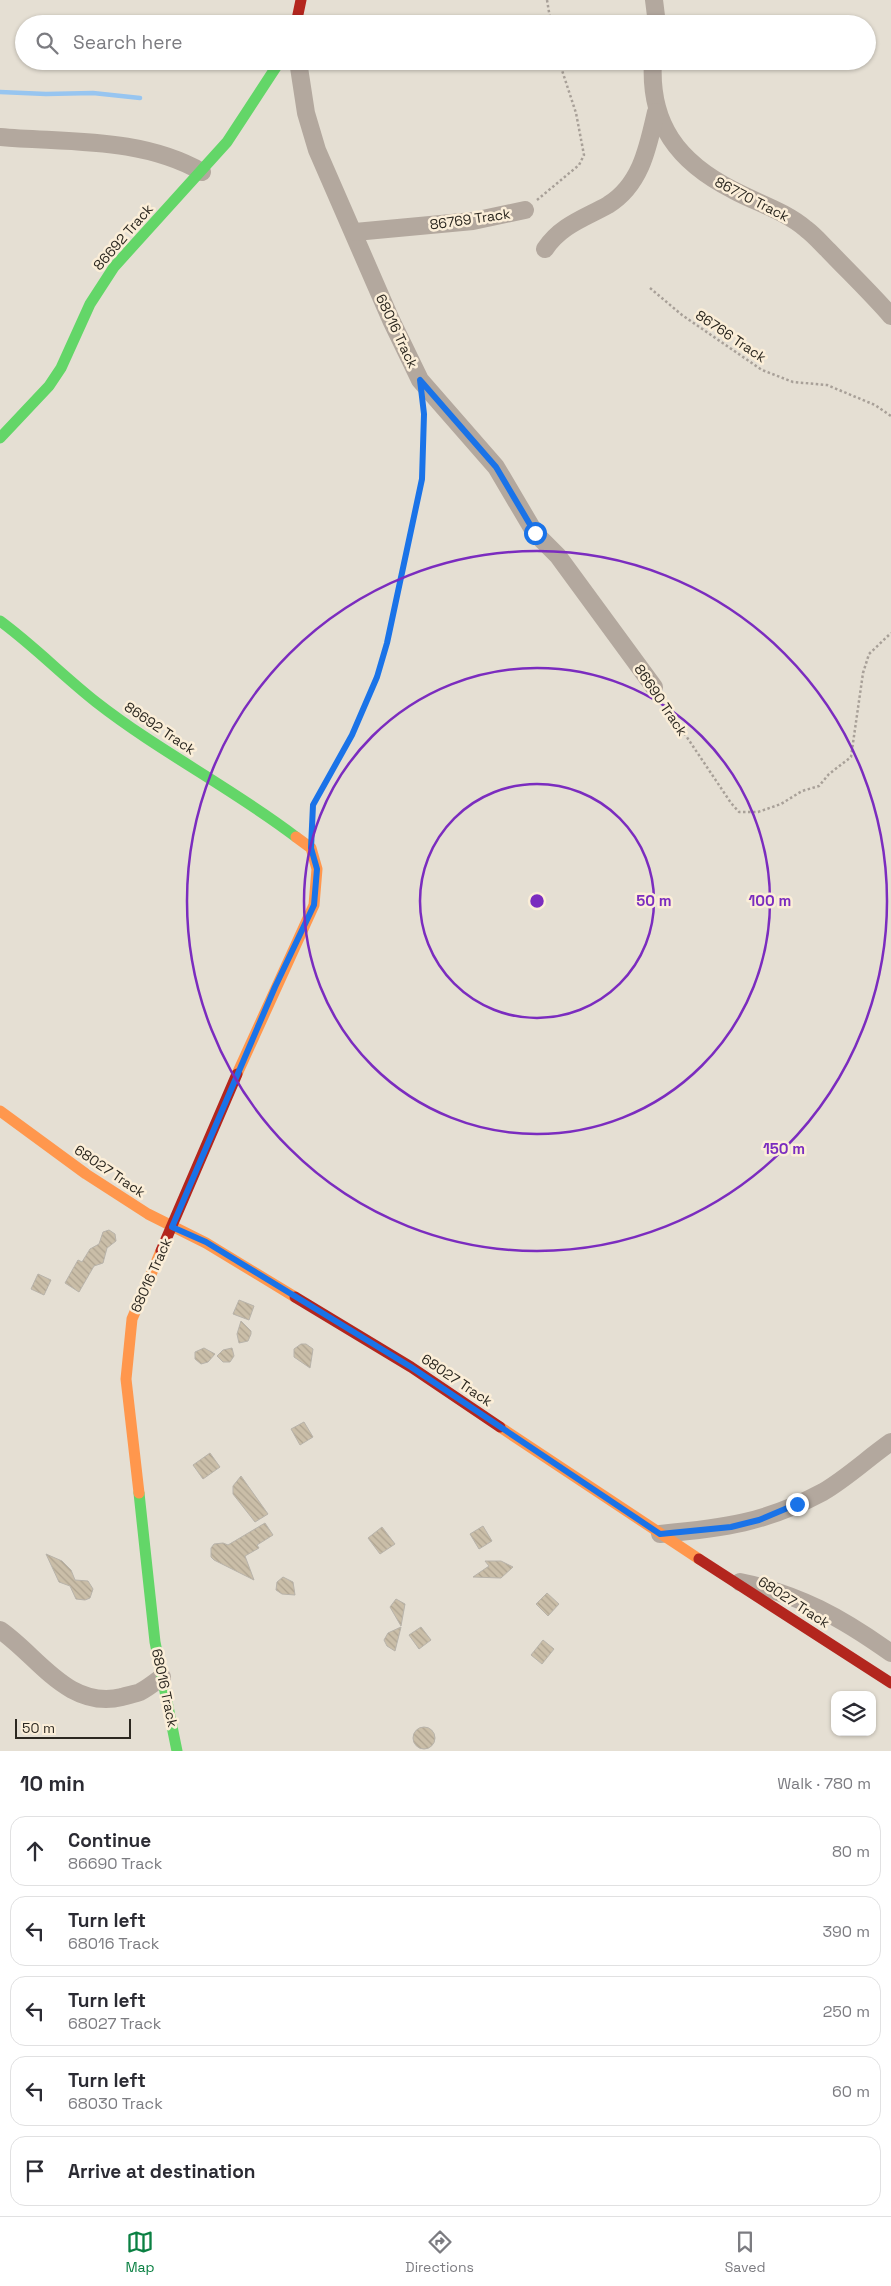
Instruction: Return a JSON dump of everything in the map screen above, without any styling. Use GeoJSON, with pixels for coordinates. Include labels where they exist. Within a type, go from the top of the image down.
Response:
{"type":"FeatureCollection","features":[{"type":"Feature","properties":{"kind":"street"},"geometry":{"type":"LineString","coordinates":[[298,15],[300,0]]}},
{"type":"Feature","properties":{"kind":"street"},"geometry":{"type":"LineString","coordinates":[[654,0],[656,15]]}},
{"type":"Feature","properties":{"kind":"street","name":"86692 Track"},"geometry":{"type":"LineString","coordinates":[[0,438],[49,386],[64,362],[90,304],[114,267],[202,172],[249,112],[275,70]]}},
{"type":"Feature","properties":{"kind":"street","name":"68016 Track"},"geometry":{"type":"LineString","coordinates":[[299,70],[311,132],[326,171],[355,232],[391,320],[420,380]]}},
{"type":"Feature","properties":{"kind":"street","name":"86770 Track"},"geometry":{"type":"LineString","coordinates":[[653,70],[656,112],[664,130],[675,146],[708,176],[787,215],[807,229],[891,316]]}},
{"type":"Feature","properties":{"kind":"street"},"geometry":{"type":"LineString","coordinates":[[545,249],[552,239],[580,218],[608,205],[623,194],[642,164],[656,112]]}},
{"type":"Feature","properties":{"kind":"street"},"geometry":{"type":"LineString","coordinates":[[0,138],[106,143],[136,148],[164,154],[202,172]]}},
{"type":"Feature","properties":{"kind":"street","name":"86769 Track"},"geometry":{"type":"LineString","coordinates":[[355,232],[473,221],[526,210]]}},
{"type":"Feature","properties":{"kind":"street","name":"86690 Track"},"geometry":{"type":"LineString","coordinates":[[420,380],[496,467],[535,533],[558,556],[654,687]]}},
{"type":"Feature","properties":{"kind":"street","name":"86692 Track"},"geometry":{"type":"LineString","coordinates":[[0,621],[22,637],[104,708],[164,750],[276,822],[311,848]]}},
{"type":"Feature","properties":{"kind":"street","name":"68016 Track"},"geometry":{"type":"LineString","coordinates":[[178,1751],[156,1642],[126,1379],[132,1318],[275,987],[314,905],[317,869],[311,848]]}},
{"type":"Feature","properties":{"kind":"street","name":"68027 Track"},"geometry":{"type":"LineString","coordinates":[[0,1111],[94,1179],[148,1214],[206,1242],[411,1367],[660,1534],[891,1683]]}},
{"type":"Feature","properties":{"kind":"street"},"geometry":{"type":"LineString","coordinates":[[660,1534],[731,1527],[759,1520],[824,1491],[891,1442]]}},
{"type":"Feature","properties":{"kind":"street"},"geometry":{"type":"LineString","coordinates":[[732,1580],[766,1587],[801,1599],[841,1619],[891,1653]]}},
{"type":"Feature","properties":{"kind":"street"},"geometry":{"type":"LineString","coordinates":[[0,1630],[62,1684],[80,1694],[98,1699],[114,1698],[139,1692],[162,1677]]}},
{"type":"Feature","properties":{"kind":"path"},"geometry":{"type":"LineString","coordinates":[[547,0],[550,15]]}},
{"type":"Feature","properties":{"kind":"path","name":"86769 Track"},"geometry":{"type":"LineString","coordinates":[[526,210],[556,183],[580,165],[584,156],[576,113],[563,70]]}},
{"type":"Feature","properties":{"kind":"path","name":"86766 Track"},"geometry":{"type":"LineString","coordinates":[[650,288],[682,315],[762,370],[793,382],[827,385],[875,405],[891,416]]}},
{"type":"Feature","properties":{"kind":"path"},"geometry":{"type":"LineString","coordinates":[[311,848],[313,805],[352,735],[377,677],[387,643],[422,479],[423,406]]}},
{"type":"Feature","properties":{"kind":"path","name":"86690 Track"},"geometry":{"type":"LineString","coordinates":[[654,687],[731,803],[739,812],[758,812],[781,804],[802,791],[818,786],[829,774],[851,757],[863,673],[868,654],[891,632]]}},
{"type":"Feature","properties":{"kind":"building"},"geometry":{"type":"Polygon","coordinates":[[[109,1230],[115,1234],[116,1241],[107,1248],[103,1263],[94,1266],[79,1292],[65,1283],[78,1260],[82,1262],[90,1249],[99,1244],[103,1232],[109,1230]]]}},
{"type":"Feature","properties":{"kind":"building"},"geometry":{"type":"Polygon","coordinates":[[[38,1274],[51,1280],[44,1295],[31,1289],[38,1274]]]}},
{"type":"Feature","properties":{"kind":"building"},"geometry":{"type":"Polygon","coordinates":[[[239,1300],[254,1306],[249,1320],[233,1314],[239,1300]]]}},
{"type":"Feature","properties":{"kind":"building"},"geometry":{"type":"Polygon","coordinates":[[[241,1321],[251,1331],[251,1334],[248,1341],[239,1343],[237,1334],[241,1321]]]}},
{"type":"Feature","properties":{"kind":"building"},"geometry":{"type":"Polygon","coordinates":[[[301,1344],[306,1344],[313,1349],[310,1368],[294,1357],[294,1349],[301,1344]]]}},
{"type":"Feature","properties":{"kind":"building"},"geometry":{"type":"Polygon","coordinates":[[[204,1348],[215,1354],[208,1362],[201,1364],[195,1359],[195,1352],[204,1348]]]}},
{"type":"Feature","properties":{"kind":"building"},"geometry":{"type":"Polygon","coordinates":[[[232,1348],[234,1356],[230,1362],[223,1362],[217,1356],[223,1350],[232,1348]]]}},
{"type":"Feature","properties":{"kind":"building"},"geometry":{"type":"Polygon","coordinates":[[[304,1422],[313,1437],[300,1445],[291,1429],[304,1422]]]}},
{"type":"Feature","properties":{"kind":"building"},"geometry":{"type":"Polygon","coordinates":[[[210,1453],[220,1467],[203,1479],[193,1465],[210,1453]]]}},
{"type":"Feature","properties":{"kind":"building"},"geometry":{"type":"Polygon","coordinates":[[[241,1476],[268,1514],[255,1522],[233,1494],[233,1486],[241,1476]]]}},
{"type":"Feature","properties":{"kind":"building"},"geometry":{"type":"Polygon","coordinates":[[[265,1523],[273,1535],[257,1545],[259,1548],[245,1556],[254,1580],[211,1557],[211,1548],[214,1544],[223,1543],[228,1545],[265,1523]]]}},
{"type":"Feature","properties":{"kind":"building"},"geometry":{"type":"Polygon","coordinates":[[[483,1526],[492,1541],[479,1549],[470,1534],[483,1526]]]}},
{"type":"Feature","properties":{"kind":"building"},"geometry":{"type":"Polygon","coordinates":[[[382,1527],[395,1544],[380,1554],[368,1538],[382,1527]]]}},
{"type":"Feature","properties":{"kind":"building"},"geometry":{"type":"Polygon","coordinates":[[[46,1554],[62,1561],[71,1570],[75,1580],[88,1581],[93,1589],[90,1598],[85,1600],[76,1599],[70,1586],[59,1582],[46,1554]]]}},
{"type":"Feature","properties":{"kind":"building"},"geometry":{"type":"Polygon","coordinates":[[[485,1561],[501,1561],[513,1567],[501,1578],[473,1577],[489,1566],[485,1561]]]}},
{"type":"Feature","properties":{"kind":"building"},"geometry":{"type":"Polygon","coordinates":[[[283,1577],[293,1582],[295,1595],[282,1594],[276,1590],[277,1582],[283,1577]]]}},
{"type":"Feature","properties":{"kind":"building"},"geometry":{"type":"Polygon","coordinates":[[[547,1593],[559,1604],[548,1616],[536,1604],[547,1593]]]}},
{"type":"Feature","properties":{"kind":"building"},"geometry":{"type":"Polygon","coordinates":[[[396,1599],[405,1604],[401,1626],[390,1607],[396,1599]]]}},
{"type":"Feature","properties":{"kind":"building"},"geometry":{"type":"Polygon","coordinates":[[[401,1627],[395,1651],[387,1646],[384,1640],[388,1633],[401,1627]]]}},
{"type":"Feature","properties":{"kind":"building"},"geometry":{"type":"Polygon","coordinates":[[[421,1627],[431,1640],[419,1649],[409,1635],[421,1627]]]}},
{"type":"Feature","properties":{"kind":"building"},"geometry":{"type":"Polygon","coordinates":[[[543,1640],[554,1649],[542,1664],[531,1655],[543,1640]]]}},
{"type":"Feature","properties":{"kind":"building"},"geometry":{"type":"Polygon","coordinates":[[[424,1727],[432,1730],[435,1738],[432,1746],[424,1749],[416,1746],[413,1738],[416,1730],[424,1727]]]}},
{"type":"Feature","properties":{"kind":"waterway"},"geometry":{"type":"LineString","coordinates":[[0,92],[46,94],[93,93],[140,98]]}},
{"type":"Feature","properties":{"kind":"traffic: fast"},"geometry":{"type":"LineString","coordinates":[[0,438],[49,386],[61,368],[90,304],[114,267],[227,142],[274,70]]}},
{"type":"Feature","properties":{"kind":"traffic: fast"},"geometry":{"type":"LineString","coordinates":[[0,621],[120,720],[247,802],[296,837]]}},
{"type":"Feature","properties":{"kind":"traffic: fast"},"geometry":{"type":"LineString","coordinates":[[139,1493],[155,1642],[177,1751]]}},
{"type":"Feature","properties":{"kind":"traffic: slow"},"geometry":{"type":"LineString","coordinates":[[237,1074],[314,905],[317,869],[311,848],[296,837]]}},
{"type":"Feature","properties":{"kind":"traffic: slow"},"geometry":{"type":"LineString","coordinates":[[0,1111],[86,1174],[148,1214],[206,1243],[295,1297]]}},
{"type":"Feature","properties":{"kind":"traffic: slow"},"geometry":{"type":"LineString","coordinates":[[139,1493],[126,1379],[132,1319],[161,1251]]}},
{"type":"Feature","properties":{"kind":"traffic: slow"},"geometry":{"type":"LineString","coordinates":[[500,1427],[699,1559]]}},
{"type":"Feature","properties":{"kind":"traffic: jam"},"geometry":{"type":"LineString","coordinates":[[298,15],[301,0]]}},
{"type":"Feature","properties":{"kind":"traffic: jam"},"geometry":{"type":"LineString","coordinates":[[161,1251],[237,1074]]}},
{"type":"Feature","properties":{"kind":"traffic: jam"},"geometry":{"type":"LineString","coordinates":[[295,1297],[411,1367],[500,1427]]}},
{"type":"Feature","properties":{"kind":"traffic: jam"},"geometry":{"type":"LineString","coordinates":[[699,1559],[891,1683]]}},
{"type":"Feature","properties":{"kind":"route"},"geometry":{"type":"LineString","coordinates":[[535,533],[525,513],[496,467],[420,380],[424,414],[422,479],[403,559],[387,643],[377,677],[352,735],[313,805],[311,848],[317,869],[314,905],[306,926],[275,987],[172,1227],[206,1242],[411,1367],[660,1534],[731,1527],[759,1520],[797,1504]]}}]}
